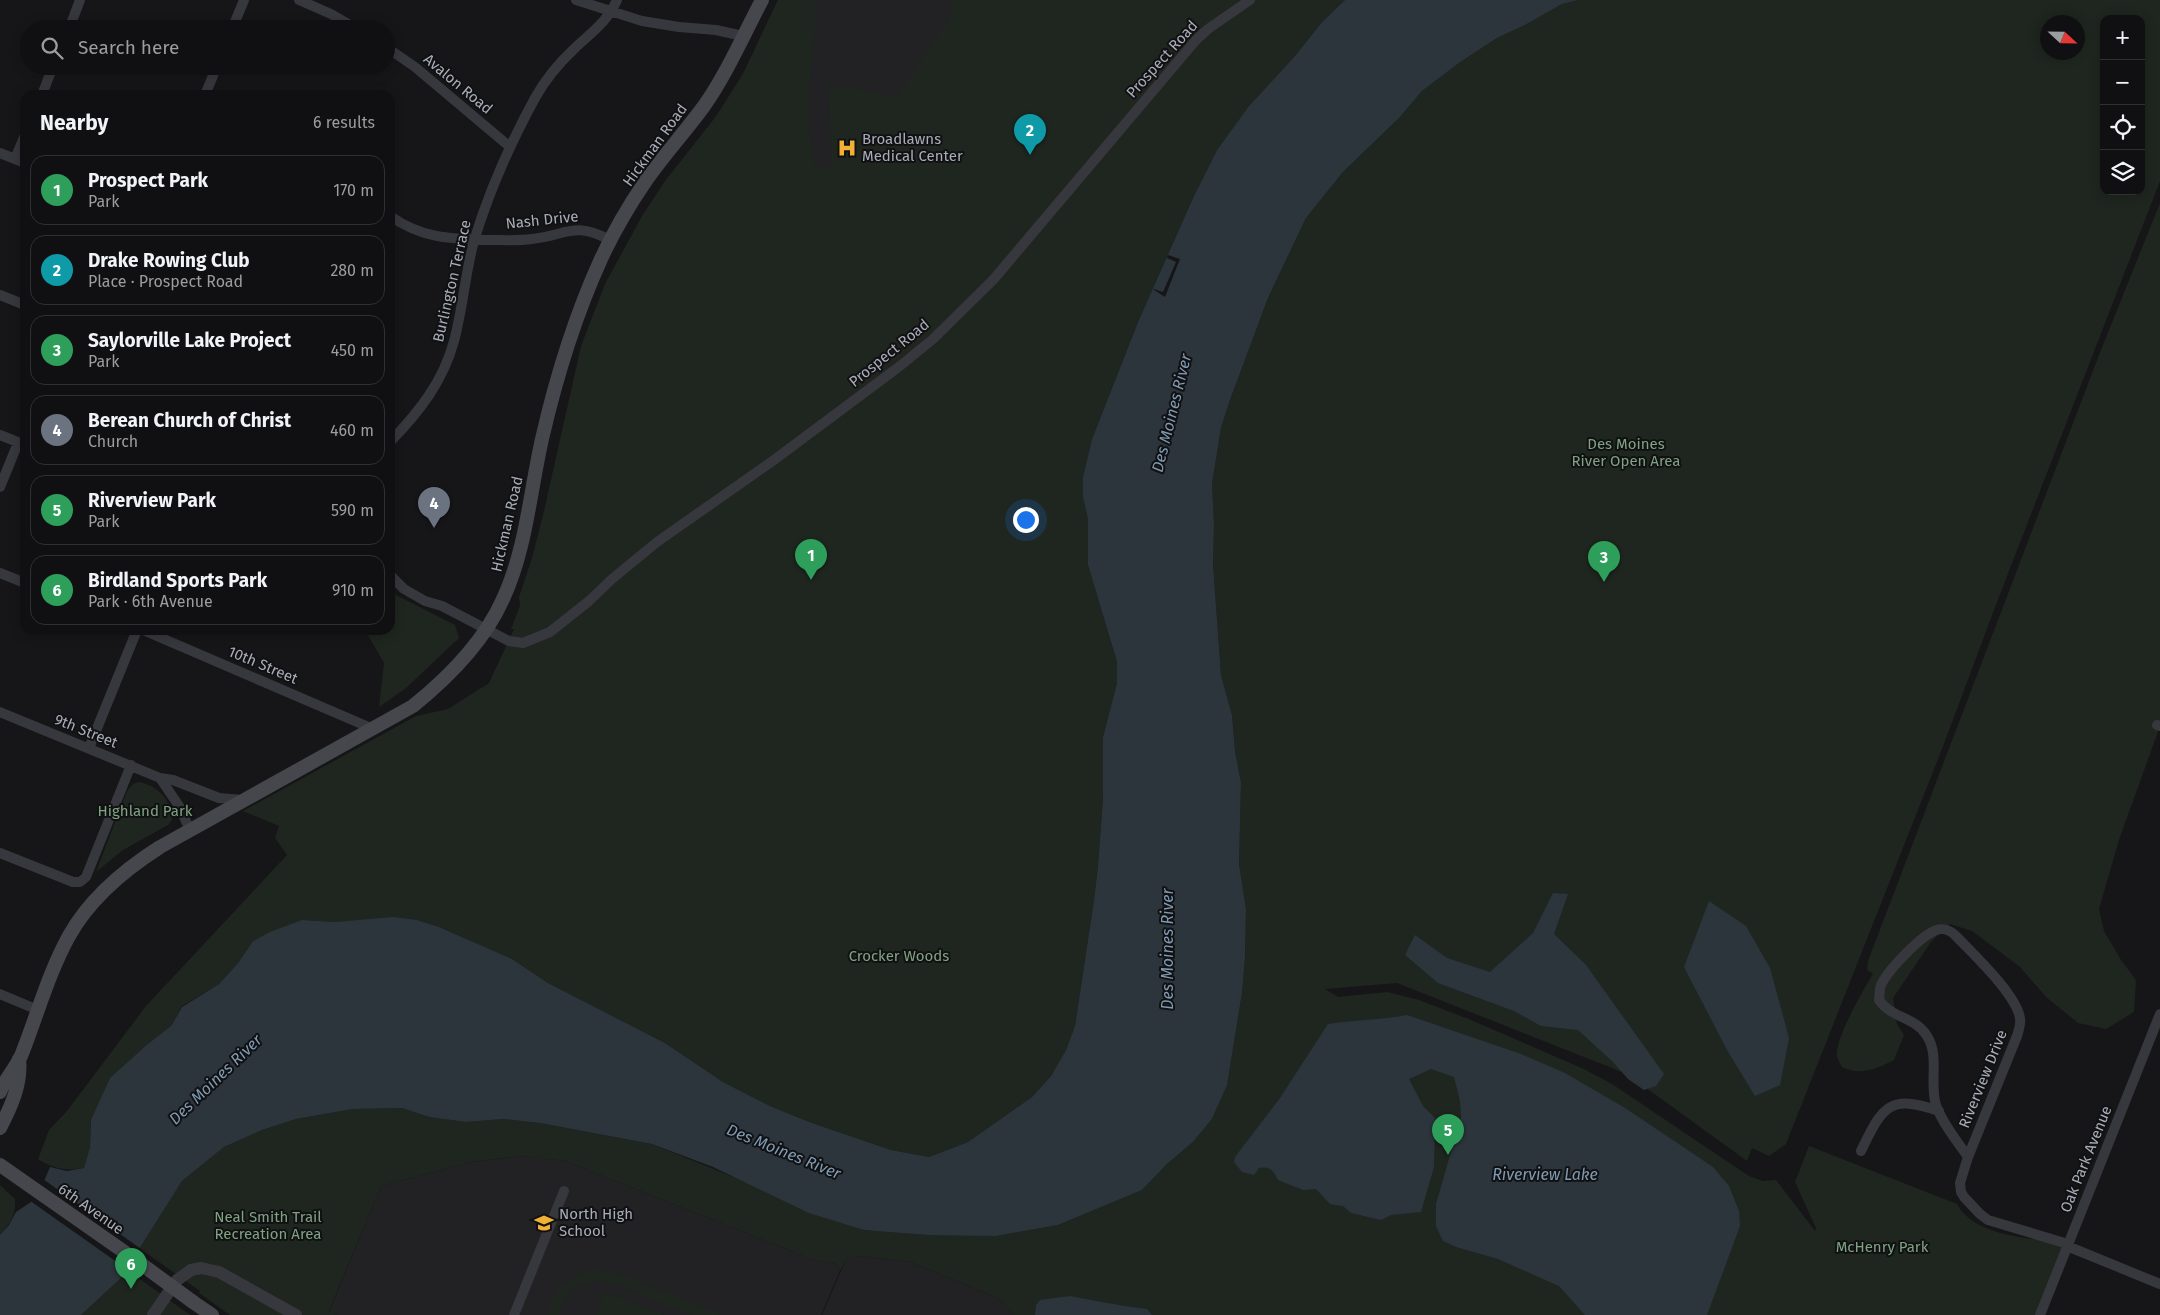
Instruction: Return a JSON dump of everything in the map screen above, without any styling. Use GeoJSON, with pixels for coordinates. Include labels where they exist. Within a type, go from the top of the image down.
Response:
{"type":"FeatureCollection","features":[{"type":"Feature","properties":{"kind":"main road","name":"Hickman Road"},"geometry":{"type":"LineString","coordinates":[[0,1092],[5,1080],[20,1059],[70,934],[104,890],[133,864],[190,830],[413,706],[462,660],[486,630],[503,600],[516,566],[542,438],[565,352],[597,268],[610,240],[644,183],[724,75],[762,0]]}},
{"type":"Feature","properties":{"kind":"main road","name":"Hickman Road"},"geometry":{"type":"LineString","coordinates":[[0,1128],[8,1112],[21,1073],[20,1059]]}},
{"type":"Feature","properties":{"kind":"main road","name":"6th Avenue"},"geometry":{"type":"LineString","coordinates":[[0,1165],[212,1315]]}},
{"type":"Feature","properties":{"kind":"street"},"geometry":{"type":"LineString","coordinates":[[72,20],[80,0]]}},
{"type":"Feature","properties":{"kind":"street"},"geometry":{"type":"LineString","coordinates":[[236,20],[244,0]]}},
{"type":"Feature","properties":{"kind":"street"},"geometry":{"type":"LineString","coordinates":[[299,0],[339,20]]}},
{"type":"Feature","properties":{"kind":"street"},"geometry":{"type":"LineString","coordinates":[[576,0],[642,21],[716,30],[743,36]]}},
{"type":"Feature","properties":{"kind":"street","name":"Burlington Terrace"},"geometry":{"type":"LineString","coordinates":[[395,437],[420,410],[442,374],[455,339],[467,268],[475,239],[487,200],[510,147],[543,84],[574,49],[606,20],[617,0]]}},
{"type":"Feature","properties":{"kind":"street","name":"Prospect Road"},"geometry":{"type":"LineString","coordinates":[[395,580],[404,589],[509,641],[523,643],[550,632],[658,542],[774,460],[933,339],[993,280],[1196,40],[1208,29],[1250,0]]}},
{"type":"Feature","properties":{"kind":"street","name":"Avalon Road"},"geometry":{"type":"LineString","coordinates":[[395,53],[415,67],[510,147]]}},
{"type":"Feature","properties":{"kind":"street"},"geometry":{"type":"LineString","coordinates":[[44,90],[50,75]]}},
{"type":"Feature","properties":{"kind":"street"},"geometry":{"type":"LineString","coordinates":[[207,90],[213,75]]}},
{"type":"Feature","properties":{"kind":"street"},"geometry":{"type":"LineString","coordinates":[[0,153],[20,161]]}},
{"type":"Feature","properties":{"kind":"street","name":"Nash Drive"},"geometry":{"type":"LineString","coordinates":[[395,219],[410,228],[431,236],[475,239],[532,239],[577,229],[596,232],[610,240]]}},
{"type":"Feature","properties":{"kind":"street"},"geometry":{"type":"LineString","coordinates":[[0,295],[20,303]]}},
{"type":"Feature","properties":{"kind":"street"},"geometry":{"type":"LineString","coordinates":[[0,435],[20,443]]}},
{"type":"Feature","properties":{"kind":"street"},"geometry":{"type":"LineString","coordinates":[[0,487],[20,448]]}},
{"type":"Feature","properties":{"kind":"street"},"geometry":{"type":"LineString","coordinates":[[0,573],[20,581]]}},
{"type":"Feature","properties":{"kind":"street"},"geometry":{"type":"LineString","coordinates":[[89,748],[135,635]]}},
{"type":"Feature","properties":{"kind":"street","name":"10th Street"},"geometry":{"type":"LineString","coordinates":[[155,635],[371,728]]}},
{"type":"Feature","properties":{"kind":"street","name":"9th Street"},"geometry":{"type":"LineString","coordinates":[[0,712],[160,778],[173,780],[219,798],[243,800]]}},
{"type":"Feature","properties":{"kind":"street"},"geometry":{"type":"LineString","coordinates":[[0,853],[73,882],[80,882],[86,877],[131,765]]}},
{"type":"Feature","properties":{"kind":"street"},"geometry":{"type":"LineString","coordinates":[[160,778],[179,806],[190,830]]}},
{"type":"Feature","properties":{"kind":"street","name":"Riverview Drive"},"geometry":{"type":"LineString","coordinates":[[1938,1111],[1934,1093],[1933,1053],[1929,1038],[1921,1027],[1909,1019],[1888,1010],[1879,1000],[1882,984],[1890,972],[1920,941],[1934,931],[1946,930],[1956,936],[2008,994],[2018,1011],[2021,1025],[1968,1157],[1960,1183],[1961,1192],[1964,1198],[1988,1220],[2068,1245]]}},
{"type":"Feature","properties":{"kind":"street"},"geometry":{"type":"LineString","coordinates":[[0,994],[38,1010]]}},
{"type":"Feature","properties":{"kind":"street","name":"Oak Park Avenue"},"geometry":{"type":"LineString","coordinates":[[2040,1315],[2160,1014]]}},
{"type":"Feature","properties":{"kind":"street"},"geometry":{"type":"LineString","coordinates":[[1860,1151],[1881,1113],[1892,1106],[1912,1103],[1938,1111],[1968,1157]]}},
{"type":"Feature","properties":{"kind":"street"},"geometry":{"type":"LineString","coordinates":[[514,1315],[564,1191]]}},
{"type":"Feature","properties":{"kind":"street"},"geometry":{"type":"LineString","coordinates":[[2068,1245],[2160,1284]]}},
{"type":"Feature","properties":{"kind":"street"},"geometry":{"type":"LineString","coordinates":[[153,1315],[178,1280],[191,1270],[201,1268],[218,1272],[296,1315]]}},
{"type":"Feature","properties":{"kind":"shaded area","name":"Broadlawns Medical Center"},"geometry":{"type":"Polygon","coordinates":[[[778,0],[1183,0],[946,291],[717,115],[743,74],[778,0]]]}},
{"type":"Feature","properties":{"kind":"shaded area","name":"North High School"},"geometry":{"type":"Polygon","coordinates":[[[521,1156],[566,1161],[814,1260],[836,1264],[840,1271],[821,1315],[337,1315],[329,1312],[381,1186],[472,1162],[521,1156]]]}},
{"type":"Feature","properties":{"kind":"shaded area"},"geometry":{"type":"Polygon","coordinates":[[[862,1256],[911,1262],[998,1298],[1013,1315],[822,1315],[847,1257],[862,1256]]]}},
{"type":"Feature","properties":{"kind":"green space","name":"Crocker Woods"},"geometry":{"type":"Polygon","coordinates":[[[778,0],[815,0],[815,30],[807,115],[816,170],[832,165],[828,88],[847,86],[897,97],[951,15],[952,0],[1345,0],[1322,22],[1295,56],[1249,106],[1217,150],[1193,198],[1138,322],[1092,439],[1083,477],[1083,497],[1088,519],[1088,565],[1117,662],[1117,683],[1103,737],[1103,798],[1098,866],[1075,1026],[1066,1050],[1051,1076],[1032,1097],[968,1142],[929,1157],[891,1150],[812,1123],[770,1106],[723,1082],[665,1043],[548,983],[512,959],[439,927],[417,920],[336,922],[302,920],[253,941],[238,963],[219,984],[182,1006],[171,1026],[149,1043],[91,1120],[90,1147],[84,1168],[60,1168],[38,1159],[49,1130],[67,1111],[146,1006],[287,855],[275,838],[279,826],[243,811],[416,716],[448,709],[489,683],[514,629],[511,629],[520,606],[519,597],[532,558],[544,511],[581,346],[605,284],[642,216],[665,181],[717,115],[743,74],[778,0]]]}},
{"type":"Feature","properties":{"kind":"green space","name":"Des Moines River Open Area"},"geometry":{"type":"Polygon","coordinates":[[[1578,0],[2160,0],[2160,181],[1942,749],[1786,1144],[1769,1156],[1752,1148],[1747,1161],[1627,1074],[1397,983],[1325,989],[1338,997],[1387,992],[1419,1000],[1471,1020],[1584,1069],[1612,1084],[1749,1176],[1763,1181],[1776,1180],[1815,1231],[1816,1228],[1795,1182],[1809,1146],[1957,1204],[1977,1224],[1991,1230],[2023,1238],[2068,1244],[2040,1315],[1013,1315],[998,1298],[911,1262],[862,1256],[847,1258],[840,1271],[836,1264],[814,1260],[566,1161],[521,1156],[472,1162],[381,1186],[329,1311],[337,1315],[230,1315],[199,1293],[200,1291],[139,1248],[182,1181],[224,1147],[262,1130],[296,1119],[353,1109],[402,1108],[429,1117],[466,1122],[503,1119],[540,1123],[652,1144],[864,1230],[996,1236],[1058,1225],[1142,1190],[1167,1164],[1193,1142],[1212,1119],[1227,1084],[1242,993],[1246,909],[1239,864],[1241,783],[1235,751],[1232,715],[1221,675],[1213,564],[1212,484],[1221,428],[1230,400],[1268,298],[1306,218],[1343,172],[1399,118],[1422,91],[1459,63],[1497,38],[1562,4],[1578,0]]]}},
{"type":"Feature","properties":{"kind":"green space"},"geometry":{"type":"Polygon","coordinates":[[[2160,203],[2160,726],[2119,840],[2099,909],[2104,931],[2121,960],[2136,980],[2134,1012],[2106,1029],[2078,1023],[2046,997],[2020,967],[1972,931],[1950,924],[1931,942],[1893,998],[1897,1024],[1904,1035],[1894,1060],[1868,1070],[1849,1070],[1842,1067],[1838,1058],[1838,1044],[1857,1001],[1873,974],[1867,970],[1868,961],[2099,355],[2160,203]]]}},
{"type":"Feature","properties":{"kind":"green space"},"geometry":{"type":"Polygon","coordinates":[[[395,594],[455,625],[459,638],[406,688],[379,707],[384,663],[368,635],[395,635],[395,594]]]}},
{"type":"Feature","properties":{"kind":"green space","name":"Highland Park"},"geometry":{"type":"Polygon","coordinates":[[[139,782],[152,787],[163,795],[170,806],[172,820],[168,825],[123,850],[96,872],[127,791],[133,784],[139,782]]]}},
{"type":"Feature","properties":{"kind":"green space"},"geometry":{"type":"Polygon","coordinates":[[[0,1185],[15,1199],[15,1210],[12,1218],[0,1235],[0,1185]]]}},
{"type":"Feature","properties":{"kind":"green space"},"geometry":{"type":"Polygon","coordinates":[[[126,1269],[191,1315],[81,1315],[120,1279],[126,1269]]]}},
{"type":"Feature","properties":{"kind":"green space"},"geometry":{"type":"Polygon","coordinates":[[[600,1269],[618,1273],[722,1315],[691,1315],[618,1285],[599,1282],[582,1284],[568,1294],[559,1315],[547,1315],[559,1289],[581,1273],[600,1269]]]}},
{"type":"Feature","properties":{"kind":"green space"},"geometry":{"type":"Polygon","coordinates":[[[605,1291],[665,1315],[595,1315],[605,1291]]]}},
{"type":"Feature","properties":{"kind":"water","name":"Des Moines River"},"geometry":{"type":"Polygon","coordinates":[[[1345,0],[1578,0],[1562,4],[1497,38],[1459,63],[1422,91],[1399,118],[1343,172],[1306,218],[1268,298],[1230,400],[1221,428],[1212,484],[1213,564],[1221,675],[1232,715],[1235,751],[1241,783],[1239,864],[1246,909],[1245,957],[1242,993],[1227,1085],[1212,1119],[1193,1142],[1167,1164],[1142,1190],[1058,1225],[996,1236],[930,1235],[864,1230],[809,1213],[713,1167],[652,1144],[540,1123],[503,1119],[466,1122],[429,1117],[402,1108],[353,1109],[296,1119],[262,1130],[224,1147],[182,1181],[120,1279],[81,1315],[0,1315],[0,1235],[9,1225],[16,1212],[31,1202],[50,1167],[67,1171],[84,1168],[90,1147],[91,1120],[110,1078],[171,1026],[182,1007],[219,984],[238,963],[253,941],[270,932],[302,920],[336,922],[393,917],[417,920],[439,927],[512,959],[548,983],[665,1043],[723,1082],[770,1106],[812,1123],[891,1150],[929,1157],[968,1142],[1032,1097],[1051,1076],[1066,1050],[1075,1026],[1098,866],[1103,798],[1103,737],[1117,683],[1117,662],[1088,565],[1088,519],[1083,497],[1083,477],[1092,439],[1138,322],[1193,198],[1217,150],[1249,106],[1295,56],[1322,22],[1345,0]]]}},
{"type":"Feature","properties":{"kind":"water"},"geometry":{"type":"Polygon","coordinates":[[[1553,893],[1568,894],[1554,934],[1586,965],[1664,1074],[1656,1086],[1644,1090],[1628,1079],[1613,1062],[1578,1030],[1541,1026],[1514,1011],[1438,983],[1405,955],[1415,935],[1447,958],[1490,972],[1533,933],[1553,893]]]}},
{"type":"Feature","properties":{"kind":"water"},"geometry":{"type":"Polygon","coordinates":[[[1709,901],[1746,926],[1770,968],[1789,1038],[1780,1085],[1755,1096],[1727,1050],[1684,967],[1709,901]]]}},
{"type":"Feature","properties":{"kind":"water","name":"Riverview Lake"},"geometry":{"type":"Polygon","coordinates":[[[1407,1015],[1521,1054],[1565,1073],[1625,1108],[1713,1167],[1729,1186],[1739,1211],[1740,1226],[1707,1315],[1585,1315],[1559,1286],[1498,1259],[1456,1247],[1443,1241],[1436,1226],[1436,1204],[1461,1117],[1460,1101],[1454,1077],[1431,1069],[1409,1079],[1423,1106],[1435,1118],[1434,1167],[1421,1212],[1391,1215],[1381,1220],[1351,1213],[1343,1206],[1330,1204],[1316,1189],[1303,1190],[1278,1180],[1269,1168],[1259,1168],[1254,1175],[1242,1172],[1234,1162],[1235,1157],[1280,1098],[1328,1024],[1407,1015]]]}},
{"type":"Feature","properties":{"kind":"water"},"geometry":{"type":"Polygon","coordinates":[[[1070,1296],[1147,1309],[1152,1315],[1035,1315],[1036,1305],[1040,1300],[1070,1296]]]}},
{"type":"Feature","properties":{"kind":"pier"},"geometry":{"type":"Polygon","coordinates":[[[1168,255],[1180,259],[1165,297],[1154,289],[1163,292],[1176,262],[1167,258],[1168,255]]]}},
{"type":"Feature","properties":{"kind":"pier"},"geometry":{"type":"Polygon","coordinates":[[[43,1179],[141,1249],[128,1270],[29,1200],[43,1179]]]}},
{"type":"Feature","properties":{"kind":"place","name":"Broadlawns Medical Center"},"geometry":{"type":"Point","coordinates":[847,148]}},
{"type":"Feature","properties":{"kind":"place","name":"Drake Rowing Club"},"geometry":{"type":"Point","coordinates":[1030,155]}},
{"type":"Feature","properties":{"kind":"place","name":"Berean Church of Christ"},"geometry":{"type":"Point","coordinates":[434,528]}},
{"type":"Feature","properties":{"kind":"place","name":"Prospect Park"},"geometry":{"type":"Point","coordinates":[811,580]}},
{"type":"Feature","properties":{"kind":"place","name":"Saylorville Lake Project"},"geometry":{"type":"Point","coordinates":[1604,582]}},
{"type":"Feature","properties":{"kind":"place","name":"Riverview Park"},"geometry":{"type":"Point","coordinates":[1448,1155]}},
{"type":"Feature","properties":{"kind":"place","name":"North High School"},"geometry":{"type":"Point","coordinates":[544,1223]}},
{"type":"Feature","properties":{"kind":"place","name":"Birdland Sports Park"},"geometry":{"type":"Point","coordinates":[131,1289]}},
{"type":"Feature","properties":{"kind":"park label","name":"Neal Smith Trail Recreation Area"},"geometry":{"type":"Point","coordinates":[268,1226]}},
{"type":"Feature","properties":{"kind":"park label","name":"McHenry Park"},"geometry":{"type":"Point","coordinates":[1882,1247]}}]}
